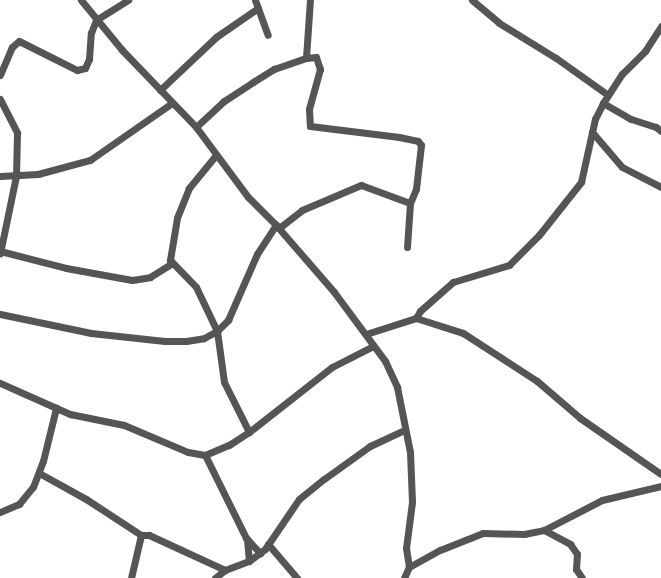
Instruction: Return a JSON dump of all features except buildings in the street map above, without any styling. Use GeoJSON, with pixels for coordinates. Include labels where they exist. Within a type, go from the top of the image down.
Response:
{"type":"FeatureCollection","features":[{"type":"Feature","properties":{"kind":"street"},"geometry":{"type":"LineString","coordinates":[[80,0],[96,20],[196,127],[248,197],[277,226],[366,334],[385,362],[397,387],[404,430],[410,452],[412,502],[406,548],[410,567]]}},
{"type":"Feature","properties":{"kind":"street"},"geometry":{"type":"LineString","coordinates":[[0,75],[12,47],[19,41],[77,70],[85,68],[89,59],[91,33],[96,20],[128,0]]}},
{"type":"Feature","properties":{"kind":"street"},"geometry":{"type":"LineString","coordinates":[[255,0],[268,35]]}},
{"type":"Feature","properties":{"kind":"street"},"geometry":{"type":"LineString","coordinates":[[306,58],[310,0]]}},
{"type":"Feature","properties":{"kind":"street"},"geometry":{"type":"LineString","coordinates":[[472,0],[499,23],[556,58],[608,95]]}},
{"type":"Feature","properties":{"kind":"street"},"geometry":{"type":"LineString","coordinates":[[160,90],[216,37],[258,8]]}},
{"type":"Feature","properties":{"kind":"street"},"geometry":{"type":"LineString","coordinates":[[416,318],[420,311],[453,282],[509,265],[539,235],[581,182],[592,132],[603,103],[622,74],[645,51],[661,26]]}},
{"type":"Feature","properties":{"kind":"street"},"geometry":{"type":"LineString","coordinates":[[196,127],[224,101],[274,69],[306,58],[316,57],[320,69],[309,109],[310,126],[399,137],[418,141],[421,145],[416,189],[410,203],[407,247]]}},
{"type":"Feature","properties":{"kind":"street"},"geometry":{"type":"LineString","coordinates":[[1,102],[17,133],[16,176],[0,252],[66,268],[132,280],[150,277],[172,263]]}},
{"type":"Feature","properties":{"kind":"street"},"geometry":{"type":"LineString","coordinates":[[0,176],[16,176],[52,172],[90,160],[172,103]]}},
{"type":"Feature","properties":{"kind":"street"},"geometry":{"type":"LineString","coordinates":[[603,103],[631,119],[656,127],[661,131]]}},
{"type":"Feature","properties":{"kind":"street"},"geometry":{"type":"LineString","coordinates":[[592,132],[622,168],[661,187]]}},
{"type":"Feature","properties":{"kind":"street"},"geometry":{"type":"LineString","coordinates":[[216,155],[189,188],[177,218],[170,250],[172,263],[196,287],[218,331],[224,382],[249,432]]}},
{"type":"Feature","properties":{"kind":"street"},"geometry":{"type":"LineString","coordinates":[[0,314],[91,333],[165,341],[186,341],[204,338],[218,331],[228,320],[257,254],[277,226],[302,210],[362,185],[410,203]]}},
{"type":"Feature","properties":{"kind":"street"},"geometry":{"type":"LineString","coordinates":[[366,334],[416,318],[446,326],[478,341],[508,364],[537,381],[580,418],[661,474]]}},
{"type":"Feature","properties":{"kind":"street"},"geometry":{"type":"LineString","coordinates":[[0,383],[70,414],[124,425],[188,452],[205,454],[229,445],[249,432],[332,367],[373,346]]}},
{"type":"Feature","properties":{"kind":"street"},"geometry":{"type":"LineString","coordinates":[[0,512],[19,504],[26,497],[39,473],[56,408]]}},
{"type":"Feature","properties":{"kind":"street"},"geometry":{"type":"LineString","coordinates":[[215,578],[225,570],[249,561],[260,553],[268,544],[299,499],[370,446],[404,430]]}},
{"type":"Feature","properties":{"kind":"street"},"geometry":{"type":"LineString","coordinates":[[205,454],[246,538],[260,553]]}},
{"type":"Feature","properties":{"kind":"street"},"geometry":{"type":"LineString","coordinates":[[39,473],[86,498],[141,535],[149,535],[225,570]]}},
{"type":"Feature","properties":{"kind":"street"},"geometry":{"type":"LineString","coordinates":[[404,578],[410,567],[440,550],[483,533],[524,534],[544,530],[602,500],[661,486]]}},
{"type":"Feature","properties":{"kind":"street"},"geometry":{"type":"LineString","coordinates":[[544,530],[570,544],[577,554],[576,569],[582,578]]}},
{"type":"Feature","properties":{"kind":"street"},"geometry":{"type":"LineString","coordinates":[[131,578],[141,535]]}},
{"type":"Feature","properties":{"kind":"street"},"geometry":{"type":"LineString","coordinates":[[246,538],[249,561]]}},
{"type":"Feature","properties":{"kind":"street"},"geometry":{"type":"LineString","coordinates":[[268,544],[297,578]]}}]}
